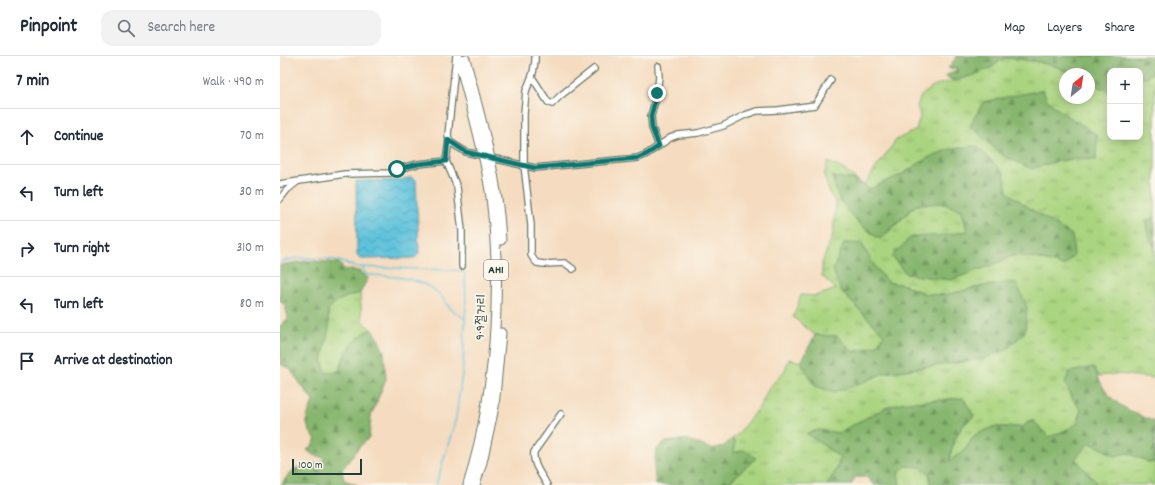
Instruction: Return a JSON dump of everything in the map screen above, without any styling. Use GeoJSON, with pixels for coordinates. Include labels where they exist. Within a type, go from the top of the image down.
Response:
{"type":"FeatureCollection","features":[{"type":"Feature","properties":{"kind":"highway","name":"9·9절거리"},"geometry":{"type":"LineString","coordinates":[[457,56],[487,157],[497,197],[502,263],[502,330],[494,407],[482,462],[475,485]]}},
{"type":"Feature","properties":{"kind":"highway","name":"9·9절거리"},"geometry":{"type":"LineString","coordinates":[[464,56],[482,121],[487,157],[496,260],[495,331],[487,403],[476,459],[468,485]]}},
{"type":"Feature","properties":{"kind":"street"},"geometry":{"type":"LineString","coordinates":[[457,56],[450,105],[446,161],[457,187],[462,232],[462,266]]}},
{"type":"Feature","properties":{"kind":"street"},"geometry":{"type":"LineString","coordinates":[[535,56],[532,76],[526,91],[524,114],[524,165],[531,225],[531,255],[537,263],[564,263],[573,269]]}},
{"type":"Feature","properties":{"kind":"street"},"geometry":{"type":"LineString","coordinates":[[658,66],[659,77],[657,93],[651,116],[652,128],[659,146]]}},
{"type":"Feature","properties":{"kind":"street"},"geometry":{"type":"LineString","coordinates":[[532,76],[548,102],[552,104],[594,69]]}},
{"type":"Feature","properties":{"kind":"street"},"geometry":{"type":"LineString","coordinates":[[448,140],[466,152],[535,168],[638,158],[647,154],[670,138],[678,135],[698,133],[723,126],[757,111],[815,105],[831,80]]}},
{"type":"Feature","properties":{"kind":"street"},"geometry":{"type":"LineString","coordinates":[[280,184],[345,174],[390,173],[397,169],[418,164],[446,161]]}},
{"type":"Feature","properties":{"kind":"street"},"geometry":{"type":"LineString","coordinates":[[280,199],[287,190],[298,181]]}},
{"type":"Feature","properties":{"kind":"street"},"geometry":{"type":"LineString","coordinates":[[547,485],[536,466],[534,452],[561,414]]}},
{"type":"Feature","properties":{"kind":"green space"},"geometry":{"type":"Polygon","coordinates":[[[955,56],[1152,56],[1155,60],[1155,72],[1143,78],[1143,68],[1107,68],[1107,91],[1095,85],[1095,68],[1060,68],[1038,62],[1004,58],[992,67],[977,74],[954,81],[945,76],[959,69],[948,68],[956,58],[955,56]]]}},
{"type":"Feature","properties":{"kind":"green space"},"geometry":{"type":"Polygon","coordinates":[[[1004,58],[1048,64],[1059,68],[1059,104],[1095,104],[1095,85],[1107,91],[1107,140],[1143,140],[1143,78],[1155,72],[1155,218],[1146,220],[1148,236],[1155,247],[1155,378],[1116,374],[1099,376],[1092,367],[1072,398],[1081,410],[1078,423],[1069,429],[1049,438],[1033,420],[1022,427],[993,427],[975,435],[964,451],[949,461],[952,447],[959,431],[974,416],[963,398],[901,403],[885,408],[838,433],[819,430],[806,433],[841,458],[827,485],[726,485],[736,477],[732,453],[735,442],[732,439],[737,435],[760,406],[769,388],[785,370],[789,359],[801,362],[815,386],[860,384],[883,373],[963,362],[983,286],[945,295],[925,294],[905,285],[887,282],[876,268],[841,291],[884,335],[876,346],[853,352],[837,336],[815,335],[793,317],[801,295],[816,296],[836,289],[822,276],[822,263],[833,234],[836,203],[830,194],[824,175],[828,162],[836,165],[857,180],[832,177],[839,199],[858,223],[880,239],[916,205],[941,203],[962,210],[967,231],[947,235],[892,256],[906,274],[951,280],[1015,255],[1035,258],[1038,214],[1007,192],[1004,173],[927,158],[901,175],[869,189],[864,185],[896,140],[916,130],[920,116],[917,106],[921,96],[933,86],[977,74],[992,67],[1004,58]],[[1043,90],[1032,169],[1054,162],[1079,158],[1096,160],[1097,135],[1060,111],[1047,100],[1043,90]]]}},
{"type":"Feature","properties":{"kind":"green space"},"geometry":{"type":"Polygon","coordinates":[[[1043,90],[1047,100],[1060,111],[1097,135],[1096,160],[1079,158],[1054,162],[1032,169],[1003,156],[970,126],[983,102],[1043,90]]]}},
{"type":"Feature","properties":{"kind":"green space"},"geometry":{"type":"Polygon","coordinates":[[[977,146],[1004,173],[1007,192],[1038,214],[1072,235],[1074,255],[1064,266],[1035,258],[1015,255],[951,280],[906,274],[892,256],[911,237],[947,235],[967,231],[962,210],[941,203],[916,205],[880,239],[858,223],[839,199],[832,177],[857,180],[869,189],[901,175],[927,158],[950,149],[977,146]]]}},
{"type":"Feature","properties":{"kind":"green space"},"geometry":{"type":"Polygon","coordinates":[[[1155,218],[1155,247],[1148,236],[1146,220],[1155,218]]]}},
{"type":"Feature","properties":{"kind":"green space"},"geometry":{"type":"Polygon","coordinates":[[[844,243],[862,244],[876,268],[887,282],[905,285],[925,294],[945,295],[983,286],[1016,282],[1027,307],[1025,332],[1006,350],[983,359],[883,373],[860,384],[834,392],[815,386],[801,362],[815,335],[837,336],[853,352],[876,346],[884,335],[841,291],[833,270],[844,243]]]}},
{"type":"Feature","properties":{"kind":"green space"},"geometry":{"type":"Polygon","coordinates":[[[306,261],[339,263],[344,269],[359,271],[368,278],[360,293],[335,302],[328,310],[329,328],[322,360],[326,373],[339,371],[346,353],[355,340],[371,329],[376,334],[384,352],[386,379],[371,416],[369,438],[359,447],[342,470],[344,480],[358,485],[281,485],[293,470],[320,463],[325,458],[313,455],[307,450],[313,445],[316,439],[307,425],[308,416],[313,401],[289,368],[280,364],[280,326],[288,318],[285,305],[280,301],[280,265],[306,261]]]}},
{"type":"Feature","properties":{"kind":"green space"},"geometry":{"type":"Polygon","coordinates":[[[360,293],[362,320],[371,329],[363,334],[346,353],[339,371],[326,373],[322,360],[329,328],[328,310],[335,302],[360,293]]]}},
{"type":"Feature","properties":{"kind":"green space"},"geometry":{"type":"Polygon","coordinates":[[[1093,367],[1103,387],[1115,401],[1134,413],[1155,422],[1155,462],[1149,462],[1127,453],[1115,456],[1089,443],[1075,459],[1096,482],[1094,485],[931,485],[929,473],[921,467],[906,466],[898,472],[900,485],[874,485],[867,477],[855,477],[851,485],[827,485],[841,458],[806,433],[819,430],[838,433],[885,408],[901,403],[963,398],[974,416],[963,425],[954,440],[949,461],[964,451],[975,435],[993,427],[1022,427],[1033,420],[1049,437],[1069,429],[1078,423],[1081,410],[1072,398],[1065,383],[1069,372],[1093,367]]]}},
{"type":"Feature","properties":{"kind":"green space"},"geometry":{"type":"Polygon","coordinates":[[[687,439],[711,449],[724,446],[732,439],[735,442],[733,453],[744,450],[756,458],[726,485],[656,485],[654,469],[656,450],[666,442],[687,439]]]}},
{"type":"Feature","properties":{"kind":"green space"},"geometry":{"type":"Polygon","coordinates":[[[1089,443],[1115,456],[1127,453],[1149,462],[1155,462],[1155,485],[1094,485],[1096,482],[1075,459],[1089,443]]]}},
{"type":"Feature","properties":{"kind":"green space"},"geometry":{"type":"Polygon","coordinates":[[[905,466],[921,467],[929,473],[931,485],[900,485],[898,472],[905,466]]]}},
{"type":"Feature","properties":{"kind":"water"},"geometry":{"type":"Polygon","coordinates":[[[411,177],[416,180],[419,254],[415,258],[360,259],[357,254],[356,181],[400,180],[411,177]]]}},
{"type":"Feature","properties":{"kind":"waterway"},"geometry":{"type":"LineString","coordinates":[[280,262],[297,258],[327,259],[336,260],[356,267],[454,270],[465,274],[466,301],[463,366],[456,418],[436,485]]}},
{"type":"Feature","properties":{"kind":"waterway"},"geometry":{"type":"LineString","coordinates":[[362,267],[368,275],[404,278],[429,286],[442,297],[450,308],[465,319]]}},
{"type":"Feature","properties":{"kind":"route"},"geometry":{"type":"LineString","coordinates":[[397,169],[418,164],[446,161],[448,140],[466,152],[535,168],[638,158],[659,146],[652,128],[651,116],[657,93]]}}]}
